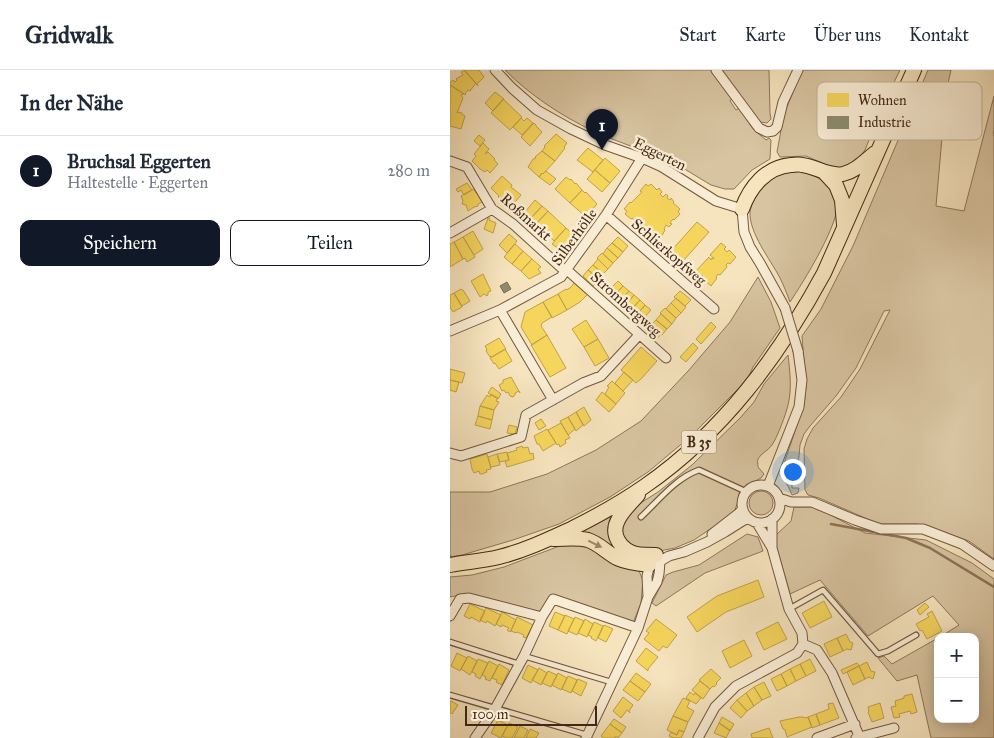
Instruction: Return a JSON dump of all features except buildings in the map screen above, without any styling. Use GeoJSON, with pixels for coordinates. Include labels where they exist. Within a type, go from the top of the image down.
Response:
{"type":"FeatureCollection","features":[{"type":"Feature","properties":{"kind":"main road","name":"B 35"},"geometry":{"type":"LineString","coordinates":[[909,82],[914,70]]}},
{"type":"Feature","properties":{"kind":"main road","name":"B 35"},"geometry":{"type":"LineString","coordinates":[[450,565],[499,557],[528,548],[591,518],[644,487],[697,443],[726,415],[747,391],[787,336],[807,304],[824,273],[882,140]]}},
{"type":"Feature","properties":{"kind":"main road"},"geometry":{"type":"LineString","coordinates":[[742,209],[747,196],[758,180],[782,166],[802,165],[824,172],[842,174],[859,166],[878,150]]}},
{"type":"Feature","properties":{"kind":"main road"},"geometry":{"type":"LineString","coordinates":[[824,172],[836,185],[842,200],[844,228]]}},
{"type":"Feature","properties":{"kind":"main road","name":"B 35"},"geometry":{"type":"LineString","coordinates":[[644,487],[616,522],[615,535],[617,541],[626,550],[659,560]]}},
{"type":"Feature","properties":{"kind":"main road"},"geometry":{"type":"LineString","coordinates":[[547,539],[588,540],[601,546],[618,558],[629,562],[659,560]]}},
{"type":"Feature","properties":{"kind":"street","name":"Eggerten"},"geometry":{"type":"LineString","coordinates":[[495,70],[537,110],[605,145],[642,158],[669,171],[716,202],[742,209]]}},
{"type":"Feature","properties":{"kind":"street"},"geometry":{"type":"LineString","coordinates":[[716,70],[759,128],[767,132],[773,131],[777,127],[783,102],[798,70]]}},
{"type":"Feature","properties":{"kind":"street","name":"Silberhölle"},"geometry":{"type":"LineString","coordinates":[[450,331],[500,310],[561,277],[606,215],[642,158]]}},
{"type":"Feature","properties":{"kind":"street","name":"Roßmarkt"},"geometry":{"type":"LineString","coordinates":[[450,161],[467,167],[492,209],[513,224],[567,271]]}},
{"type":"Feature","properties":{"kind":"street"},"geometry":{"type":"LineString","coordinates":[[450,233],[492,209]]}},
{"type":"Feature","properties":{"kind":"street"},"geometry":{"type":"LineString","coordinates":[[742,209],[744,232],[750,246],[785,308],[798,351],[802,380],[799,407],[768,486]]}},
{"type":"Feature","properties":{"kind":"street","name":"Schlierkopfweg"},"geometry":{"type":"LineString","coordinates":[[606,215],[714,309]]}},
{"type":"Feature","properties":{"kind":"street","name":"Strombergweg"},"geometry":{"type":"LineString","coordinates":[[567,271],[666,358]]}},
{"type":"Feature","properties":{"kind":"street"},"geometry":{"type":"LineString","coordinates":[[500,310],[553,400]]}},
{"type":"Feature","properties":{"kind":"street"},"geometry":{"type":"LineString","coordinates":[[450,453],[461,456],[521,437],[526,415],[583,383],[601,376],[639,335]]}},
{"type":"Feature","properties":{"kind":"street"},"geometry":{"type":"LineString","coordinates":[[772,548],[753,521],[745,514],[742,502],[744,495],[754,486],[768,486],[773,489],[779,498],[779,510]]}},
{"type":"Feature","properties":{"kind":"street"},"geometry":{"type":"LineString","coordinates":[[779,498],[791,502],[812,502],[881,529],[923,529],[962,544],[994,566]]}},
{"type":"Feature","properties":{"kind":"street"},"geometry":{"type":"LineString","coordinates":[[586,736],[638,628],[648,597],[647,576],[659,560],[684,552],[725,532],[744,520],[767,522],[777,515],[783,505],[791,502]]}},
{"type":"Feature","properties":{"kind":"street"},"geometry":{"type":"LineString","coordinates":[[703,543],[743,509]]}},
{"type":"Feature","properties":{"kind":"street"},"geometry":{"type":"LineString","coordinates":[[698,738],[715,707],[736,686],[796,653],[803,644],[802,633],[789,609],[772,548],[772,519]]}},
{"type":"Feature","properties":{"kind":"street"},"geometry":{"type":"LineString","coordinates":[[450,616],[460,599],[470,598],[542,618]]}},
{"type":"Feature","properties":{"kind":"street"},"geometry":{"type":"LineString","coordinates":[[475,738],[496,709],[553,599],[638,628]]}},
{"type":"Feature","properties":{"kind":"street"},"geometry":{"type":"LineString","coordinates":[[803,644],[817,650],[832,673],[859,738],[894,728]]}},
{"type":"Feature","properties":{"kind":"street"},"geometry":{"type":"LineString","coordinates":[[817,738],[854,724]]}},
{"type":"Feature","properties":{"kind":"lane"},"geometry":{"type":"LineString","coordinates":[[641,517],[680,480],[690,473],[700,470],[747,492]]}},
{"type":"Feature","properties":{"kind":"lane"},"geometry":{"type":"LineString","coordinates":[[789,609],[823,590],[878,654],[888,651],[916,635]]}},
{"type":"Feature","properties":{"kind":"lane"},"geometry":{"type":"LineString","coordinates":[[450,642],[611,682]]}},
{"type":"Feature","properties":{"kind":"lane"},"geometry":{"type":"LineString","coordinates":[[450,695],[586,736]]}},
{"type":"Feature","properties":{"kind":"shaded area"},"geometry":{"type":"Polygon","coordinates":[[[505,70],[712,70],[732,98],[730,101],[736,110],[739,108],[753,129],[766,140],[769,138],[771,140],[770,159],[752,170],[734,189],[725,189],[711,185],[658,153],[653,155],[581,125],[546,104],[505,70]]]}},
{"type":"Feature","properties":{"kind":"shaded area"},"geometry":{"type":"Polygon","coordinates":[[[721,70],[769,70],[771,119],[767,123],[760,122],[721,70]]]}},
{"type":"Feature","properties":{"kind":"shaded area"},"geometry":{"type":"Polygon","coordinates":[[[801,70],[900,70],[894,82],[817,82],[817,140],[869,140],[857,161],[841,168],[827,165],[806,156],[780,157],[777,152],[784,114],[801,70]]]}},
{"type":"Feature","properties":{"kind":"shaded area"},"geometry":{"type":"Polygon","coordinates":[[[928,70],[951,70],[948,82],[923,82],[928,70]]]}},
{"type":"Feature","properties":{"kind":"shaded area"},"geometry":{"type":"Polygon","coordinates":[[[994,96],[994,559],[969,541],[917,524],[879,524],[808,495],[805,490],[804,449],[807,439],[813,428],[841,397],[860,369],[890,310],[884,311],[856,368],[836,396],[804,434],[800,445],[798,467],[794,466],[790,472],[792,488],[799,488],[798,493],[792,495],[780,475],[804,405],[806,388],[802,336],[821,309],[853,246],[898,140],[942,140],[936,206],[964,211],[994,96]]]}},
{"type":"Feature","properties":{"kind":"shaded area"},"geometry":{"type":"Polygon","coordinates":[[[802,171],[823,181],[832,188],[837,199],[837,208],[828,236],[790,302],[780,278],[756,237],[750,212],[756,196],[770,179],[785,173],[802,171]]]}},
{"type":"Feature","properties":{"kind":"shaded area"},"geometry":{"type":"Polygon","coordinates":[[[758,277],[771,302],[780,328],[753,367],[747,380],[691,436],[648,472],[610,497],[559,524],[513,540],[450,557],[450,492],[490,492],[547,474],[596,450],[641,421],[689,370],[730,322],[758,277]]]}},
{"type":"Feature","properties":{"kind":"shaded area"},"geometry":{"type":"Polygon","coordinates":[[[788,355],[790,374],[789,399],[779,432],[769,449],[758,459],[758,467],[764,474],[739,493],[734,513],[694,540],[675,548],[659,551],[640,551],[625,543],[620,527],[623,520],[639,504],[658,492],[692,465],[740,418],[754,402],[764,384],[788,355]]]}},
{"type":"Feature","properties":{"kind":"shaded area"},"geometry":{"type":"Polygon","coordinates":[[[761,491],[766,492],[772,498],[772,508],[766,514],[761,515],[756,514],[750,508],[749,503],[750,498],[756,492],[761,491]]]}},
{"type":"Feature","properties":{"kind":"shaded area"},"geometry":{"type":"Polygon","coordinates":[[[794,507],[815,507],[865,533],[926,540],[972,563],[994,579],[994,738],[931,738],[917,675],[897,681],[878,658],[884,656],[892,664],[934,640],[934,723],[979,723],[979,633],[946,633],[959,625],[933,596],[868,636],[820,580],[790,594],[775,544],[776,535],[791,521],[794,507]]]}},
{"type":"Feature","properties":{"kind":"shaded area"},"geometry":{"type":"Polygon","coordinates":[[[616,514],[611,526],[644,562],[578,534],[616,514]]]}},
{"type":"Feature","properties":{"kind":"shaded area"},"geometry":{"type":"Polygon","coordinates":[[[747,534],[758,537],[763,551],[705,573],[656,606],[652,603],[666,575],[699,565],[747,534]]]}},
{"type":"Feature","properties":{"kind":"shaded area"},"geometry":{"type":"Polygon","coordinates":[[[570,542],[594,546],[639,571],[643,580],[641,603],[633,623],[552,597],[538,618],[460,595],[450,597],[450,577],[472,575],[504,567],[570,542]]]}},
{"type":"Feature","properties":{"kind":"waterway"},"geometry":{"type":"LineString","coordinates":[[831,524],[906,538],[930,548],[994,587]]}},
{"type":"Feature","properties":{"kind":"place","name":"Bruchsal Eggerten"},"geometry":{"type":"Point","coordinates":[602,150]}}]}
